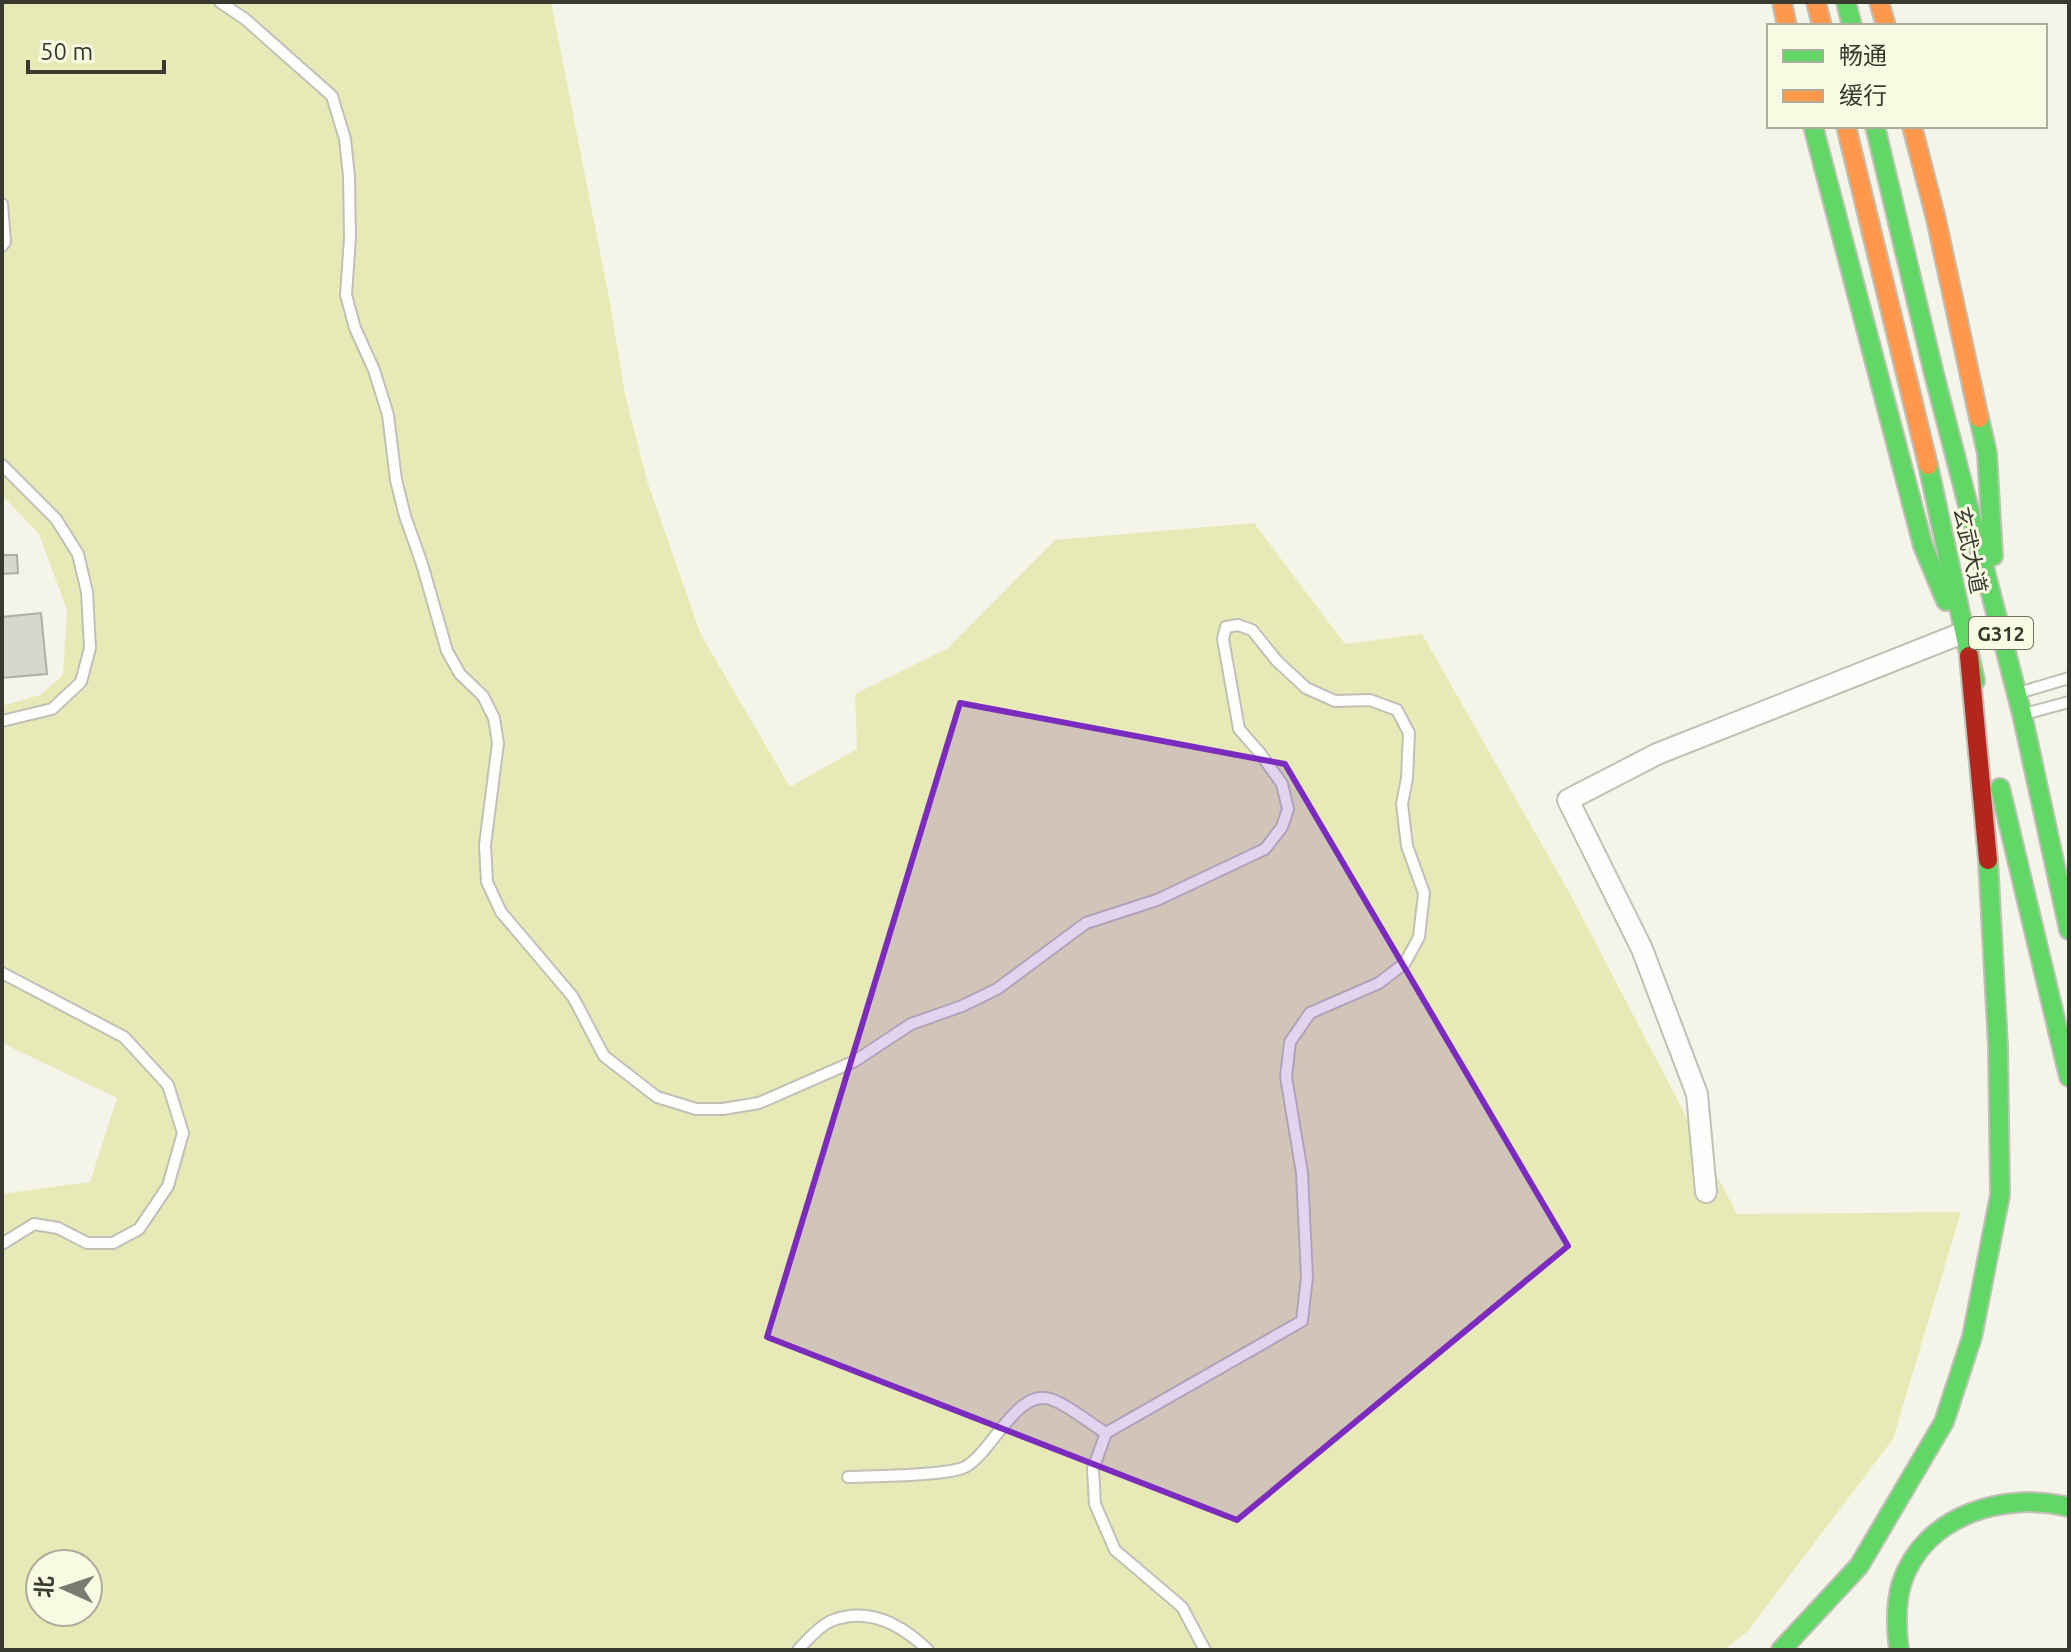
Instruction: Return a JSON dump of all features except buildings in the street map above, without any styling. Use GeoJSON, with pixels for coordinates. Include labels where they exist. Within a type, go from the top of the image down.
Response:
{"type":"FeatureCollection","features":[{"type":"Feature","properties":{"kind":"main road"},"geometry":{"type":"LineString","coordinates":[[1782,2],[1787,24]]}},
{"type":"Feature","properties":{"kind":"main road"},"geometry":{"type":"LineString","coordinates":[[1816,2],[1822,24]]}},
{"type":"Feature","properties":{"kind":"main road"},"geometry":{"type":"LineString","coordinates":[[1846,2],[1852,24]]}},
{"type":"Feature","properties":{"kind":"main road"},"geometry":{"type":"LineString","coordinates":[[1879,2],[1885,24]]}},
{"type":"Feature","properties":{"kind":"main road"},"geometry":{"type":"LineString","coordinates":[[1781,1650],[1859,1566],[1944,1422],[1972,1337],[2000,1195],[1998,1046],[1986,845],[1969,656],[1923,546],[1814,128]]}},
{"type":"Feature","properties":{"kind":"main road","name":"玄武大道"},"geometry":{"type":"LineString","coordinates":[[1846,128],[2069,1077]]}},
{"type":"Feature","properties":{"kind":"main road","name":"玄武大道"},"geometry":{"type":"LineString","coordinates":[[1875,128],[1934,374],[2017,693],[2069,930]]}},
{"type":"Feature","properties":{"kind":"main road"},"geometry":{"type":"LineString","coordinates":[[1913,128],[1936,219],[1987,453],[1996,618]]}},
{"type":"Feature","properties":{"kind":"main road"},"geometry":{"type":"LineString","coordinates":[[2061,894],[2069,915]]}},
{"type":"Feature","properties":{"kind":"main road"},"geometry":{"type":"LineString","coordinates":[[1899,1650],[1895,1620],[1905,1573],[1926,1541],[1959,1519],[1997,1502],[2050,1500],[2069,1507]]}},
{"type":"Feature","properties":{"kind":"street"},"geometry":{"type":"LineString","coordinates":[[1706,1192],[1697,1094],[1642,949],[1568,800],[1657,754],[1960,634]]}},
{"type":"Feature","properties":{"kind":"lane"},"geometry":{"type":"LineString","coordinates":[[220,2],[245,19],[332,96],[345,139],[349,176],[350,238],[346,295],[355,328],[374,370],[388,415],[396,480],[447,651],[460,674],[483,696],[494,718],[498,743],[485,845],[487,882],[501,912],[573,997],[604,1056],[657,1097],[696,1109],[723,1109],[759,1103],[855,1061],[911,1024],[962,1006],[997,989],[1086,923],[1157,900],[1265,849],[1282,827],[1288,809],[1282,784],[1239,729],[1223,639],[1226,627],[1238,625],[1252,630],[1277,661],[1306,688],[1335,701],[1370,700],[1397,710],[1409,733],[1407,778],[1402,804],[1407,846],[1424,893],[1419,937],[1405,963],[1379,983],[1310,1013],[1290,1042],[1286,1077],[1302,1173],[1307,1277],[1302,1321],[1106,1433],[1093,1469],[1095,1504],[1115,1550],[1182,1607],[1205,1650]]}},
{"type":"Feature","properties":{"kind":"lane"},"geometry":{"type":"LineString","coordinates":[[2,204],[5,242],[2,246]]}},
{"type":"Feature","properties":{"kind":"lane"},"geometry":{"type":"LineString","coordinates":[[2,465],[56,519],[78,554],[87,592],[90,648],[81,682],[52,709],[2,721]]}},
{"type":"Feature","properties":{"kind":"lane"},"geometry":{"type":"LineString","coordinates":[[2017,693],[2069,678]]}},
{"type":"Feature","properties":{"kind":"lane"},"geometry":{"type":"LineString","coordinates":[[2022,714],[2069,702]]}},
{"type":"Feature","properties":{"kind":"lane"},"geometry":{"type":"LineString","coordinates":[[2,973],[124,1037],[168,1085],[183,1133],[168,1186],[139,1229],[113,1243],[87,1243],[58,1228],[34,1224],[2,1244]]}},
{"type":"Feature","properties":{"kind":"lane"},"geometry":{"type":"LineString","coordinates":[[848,1477],[962,1469],[980,1457],[1025,1403],[1040,1397],[1053,1399],[1106,1433]]}},
{"type":"Feature","properties":{"kind":"lane"},"geometry":{"type":"LineString","coordinates":[[798,1650],[829,1622],[856,1616],[879,1618],[910,1632],[928,1650]]}},
{"type":"Feature","properties":{"kind":"highlighted area"},"geometry":{"type":"Polygon","coordinates":[[[960,703],[1285,764],[1568,1246],[1237,1520],[767,1337],[960,703]]]}},
{"type":"Feature","properties":{"kind":"green space"},"geometry":{"type":"Polygon","coordinates":[[[2,2],[551,2],[625,394],[647,481],[701,635],[790,787],[857,749],[855,694],[948,648],[1055,540],[1254,523],[1345,644],[1422,634],[1570,894],[1737,1214],[1961,1212],[1893,1439],[1747,1632],[1723,1650],[2,1650],[2,1194],[90,1182],[117,1098],[2,1043],[2,706],[40,695],[63,675],[67,610],[39,534],[2,495],[2,2]]]}},
{"type":"Feature","properties":{"kind":"traffic: fast"},"geometry":{"type":"LineString","coordinates":[[1846,2],[1852,24]]}},
{"type":"Feature","properties":{"kind":"traffic: fast"},"geometry":{"type":"LineString","coordinates":[[1814,128],[1923,546],[1946,601]]}},
{"type":"Feature","properties":{"kind":"traffic: fast"},"geometry":{"type":"LineString","coordinates":[[1875,128],[1934,374],[2022,714],[2069,930]]}},
{"type":"Feature","properties":{"kind":"traffic: fast"},"geometry":{"type":"LineString","coordinates":[[1979,418],[1987,453],[1993,556]]}},
{"type":"Feature","properties":{"kind":"traffic: fast"},"geometry":{"type":"LineString","coordinates":[[1928,465],[1975,681]]}},
{"type":"Feature","properties":{"kind":"traffic: fast"},"geometry":{"type":"LineString","coordinates":[[2000,788],[2069,1077]]}},
{"type":"Feature","properties":{"kind":"traffic: fast"},"geometry":{"type":"LineString","coordinates":[[1781,1650],[1859,1566],[1944,1422],[1972,1337],[2000,1195],[1998,1046],[1988,860]]}},
{"type":"Feature","properties":{"kind":"traffic: fast"},"geometry":{"type":"LineString","coordinates":[[1899,1650],[1897,1616],[1902,1582],[1913,1559],[1929,1539],[1948,1524],[1970,1513],[1995,1506],[2020,1502],[2069,1507]]}},
{"type":"Feature","properties":{"kind":"traffic: slow"},"geometry":{"type":"LineString","coordinates":[[1782,2],[1787,24]]}},
{"type":"Feature","properties":{"kind":"traffic: slow"},"geometry":{"type":"LineString","coordinates":[[1816,2],[1822,24]]}},
{"type":"Feature","properties":{"kind":"traffic: slow"},"geometry":{"type":"LineString","coordinates":[[1879,2],[1885,24]]}},
{"type":"Feature","properties":{"kind":"traffic: slow"},"geometry":{"type":"LineString","coordinates":[[1846,128],[1928,465]]}},
{"type":"Feature","properties":{"kind":"traffic: slow"},"geometry":{"type":"LineString","coordinates":[[1913,128],[1936,219],[1979,418]]}},
{"type":"Feature","properties":{"kind":"traffic: jam"},"geometry":{"type":"LineString","coordinates":[[1969,656],[1988,860]]}}]}
